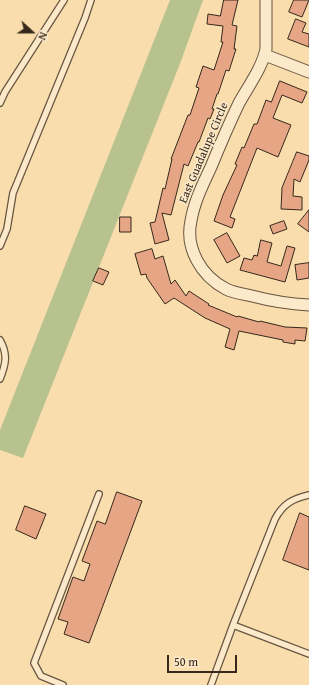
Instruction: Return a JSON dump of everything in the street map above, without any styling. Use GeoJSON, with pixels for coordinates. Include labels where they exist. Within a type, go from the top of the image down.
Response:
{"type":"FeatureCollection","features":[{"type":"Feature","properties":{"kind":"street"},"geometry":{"type":"LineString","coordinates":[[266,0],[265,54],[309,72]]}},
{"type":"Feature","properties":{"kind":"street","name":"East Guadalupe Circle"},"geometry":{"type":"LineString","coordinates":[[265,54],[258,71],[239,104],[200,192],[191,220],[190,237],[196,259],[202,268],[213,281],[227,290],[274,301],[309,305]]}},
{"type":"Feature","properties":{"kind":"lane"},"geometry":{"type":"LineString","coordinates":[[0,103],[5,92],[64,0]]}},
{"type":"Feature","properties":{"kind":"lane"},"geometry":{"type":"LineString","coordinates":[[0,246],[7,229],[13,193],[91,0]]}},
{"type":"Feature","properties":{"kind":"lane"},"geometry":{"type":"LineString","coordinates":[[0,340],[4,347],[6,365],[0,378]]}},
{"type":"Feature","properties":{"kind":"lane"},"geometry":{"type":"LineString","coordinates":[[63,685],[41,676],[34,663],[99,494]]}},
{"type":"Feature","properties":{"kind":"lane"},"geometry":{"type":"LineString","coordinates":[[211,685],[280,508],[295,499],[309,495]]}},
{"type":"Feature","properties":{"kind":"lane"},"geometry":{"type":"LineString","coordinates":[[233,626],[309,654]]}},
{"type":"Feature","properties":{"kind":"green space"},"geometry":{"type":"Polygon","coordinates":[[[170,0],[203,0],[181,61],[23,458],[0,450],[0,430],[170,0]]]}},
{"type":"Feature","properties":{"kind":"building"},"geometry":{"type":"Polygon","coordinates":[[[224,0],[238,0],[232,25],[237,26],[234,49],[236,49],[229,71],[226,70],[217,94],[210,119],[208,118],[188,166],[184,164],[171,215],[162,213],[169,240],[155,244],[150,223],[155,222],[163,188],[165,189],[171,159],[188,115],[190,115],[199,88],[196,87],[203,66],[214,70],[223,42],[221,42],[223,26],[207,24],[208,14],[220,16],[224,0]]]}},
{"type":"Feature","properties":{"kind":"building"},"geometry":{"type":"Polygon","coordinates":[[[294,0],[309,0],[302,17],[289,12],[294,0]]]}},
{"type":"Feature","properties":{"kind":"building"},"geometry":{"type":"Polygon","coordinates":[[[296,19],[306,23],[302,32],[309,34],[309,47],[288,39],[296,19]]]}},
{"type":"Feature","properties":{"kind":"building"},"geometry":{"type":"Polygon","coordinates":[[[280,81],[307,92],[302,103],[282,95],[273,118],[291,125],[278,157],[257,148],[230,217],[235,219],[232,228],[214,221],[223,195],[237,165],[235,164],[242,147],[244,148],[254,124],[257,124],[266,100],[271,102],[280,81]]]}},
{"type":"Feature","properties":{"kind":"building"},"geometry":{"type":"Polygon","coordinates":[[[297,152],[309,156],[309,160],[300,182],[294,179],[293,196],[302,197],[302,210],[281,209],[282,188],[297,152]]]}},
{"type":"Feature","properties":{"kind":"building"},"geometry":{"type":"Polygon","coordinates":[[[309,210],[309,232],[298,224],[309,210]]]}},
{"type":"Feature","properties":{"kind":"building"},"geometry":{"type":"Polygon","coordinates":[[[120,217],[131,217],[131,232],[120,232],[120,217]]]}},
{"type":"Feature","properties":{"kind":"building"},"geometry":{"type":"Polygon","coordinates":[[[284,221],[287,229],[273,234],[270,226],[284,221]]]}},
{"type":"Feature","properties":{"kind":"building"},"geometry":{"type":"Polygon","coordinates":[[[227,233],[240,256],[227,263],[214,240],[227,233]]]}},
{"type":"Feature","properties":{"kind":"building"},"geometry":{"type":"Polygon","coordinates":[[[261,240],[272,243],[267,262],[281,266],[287,246],[295,248],[285,282],[240,270],[244,258],[252,260],[254,255],[257,256],[261,240]]]}},
{"type":"Feature","properties":{"kind":"building"},"geometry":{"type":"Polygon","coordinates":[[[152,249],[155,259],[163,256],[171,284],[175,280],[186,296],[189,291],[209,304],[208,305],[237,317],[285,327],[307,328],[305,341],[295,340],[295,344],[239,331],[234,350],[225,347],[230,329],[205,318],[174,298],[165,304],[147,278],[146,274],[141,275],[135,254],[152,249]]]}},
{"type":"Feature","properties":{"kind":"building"},"geometry":{"type":"Polygon","coordinates":[[[309,263],[309,278],[297,280],[295,265],[309,263]]]}},
{"type":"Feature","properties":{"kind":"building"},"geometry":{"type":"Polygon","coordinates":[[[99,268],[109,272],[103,285],[93,281],[99,268]]]}},
{"type":"Feature","properties":{"kind":"building"},"geometry":{"type":"Polygon","coordinates":[[[117,492],[142,501],[89,643],[64,634],[68,622],[58,619],[73,577],[84,581],[90,564],[82,561],[97,521],[105,524],[117,492]]]}},
{"type":"Feature","properties":{"kind":"building"},"geometry":{"type":"Polygon","coordinates":[[[25,506],[46,514],[36,539],[16,530],[25,506]]]}},
{"type":"Feature","properties":{"kind":"building"},"geometry":{"type":"Polygon","coordinates":[[[300,513],[309,517],[309,570],[283,560],[300,513]]]}}]}
